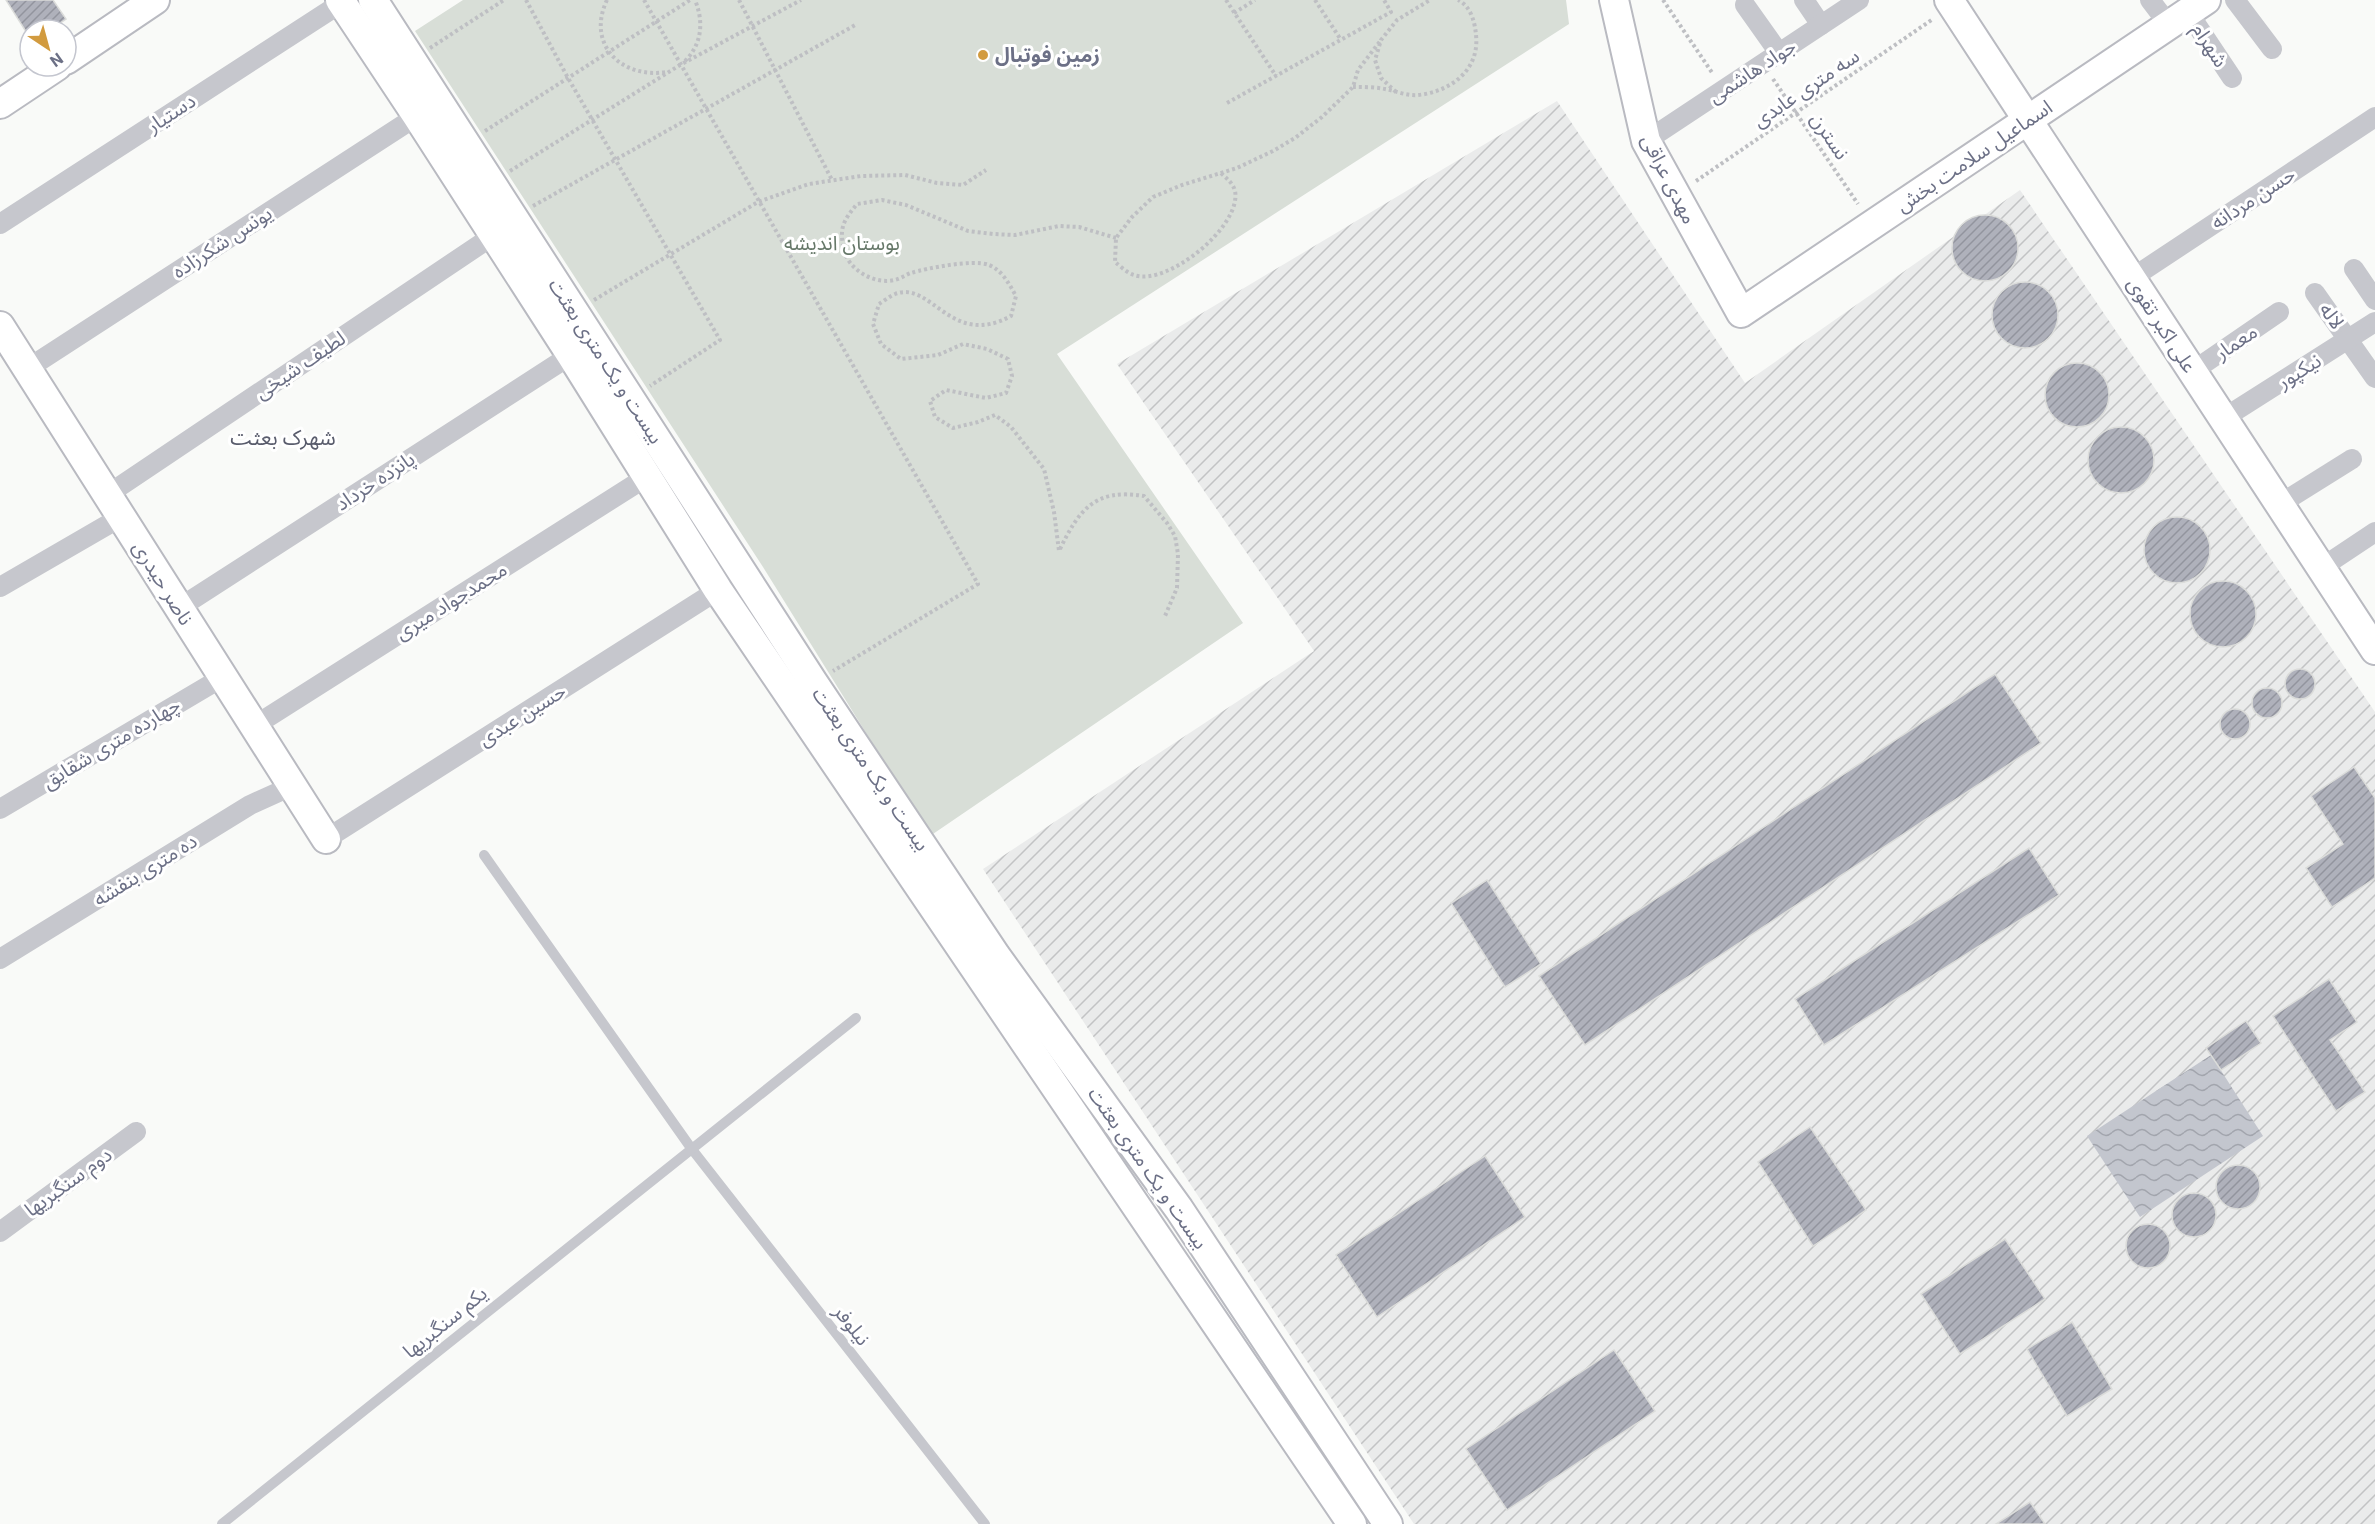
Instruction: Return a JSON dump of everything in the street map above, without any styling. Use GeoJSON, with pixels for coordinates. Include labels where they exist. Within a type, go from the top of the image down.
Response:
{"type":"FeatureCollection","features":[{"type":"Feature","properties":{"kind":"street"},"geometry":{"type":"LineString","coordinates":[[78,52],[155,0]]}},
{"type":"Feature","properties":{"kind":"street","name":"بیست و یک متری بعثت"},"geometry":{"type":"LineString","coordinates":[[373,0],[504,226],[571,355],[718,590],[1352,1524]]}},
{"type":"Feature","properties":{"kind":"street","name":"مهدی عراقی"},"geometry":{"type":"LineString","coordinates":[[1614,0],[1646,141],[1741,313]]}},
{"type":"Feature","properties":{"kind":"street"},"geometry":{"type":"LineString","coordinates":[[1804,0],[1821,25]]}},
{"type":"Feature","properties":{"kind":"street","name":"شهرام"},"geometry":{"type":"LineString","coordinates":[[2151,0],[2188,13],[2232,78]]}},
{"type":"Feature","properties":{"kind":"street"},"geometry":{"type":"LineString","coordinates":[[2235,0],[2272,49]]}},
{"type":"Feature","properties":{"kind":"street","name":"بیست و یک متری بعثت"},"geometry":{"type":"LineString","coordinates":[[340,1],[417,116],[504,226],[996,956],[1179,1209],[1388,1524]]}},
{"type":"Feature","properties":{"kind":"street","name":"دستیار"},"geometry":{"type":"LineString","coordinates":[[0,224],[340,1]]}},
{"type":"Feature","properties":{"kind":"street","name":"جواد هاشمی"},"geometry":{"type":"LineString","coordinates":[[1646,141],[1856,1]]}},
{"type":"Feature","properties":{"kind":"street","name":"علی اکبر تقوی"},"geometry":{"type":"LineString","coordinates":[[1951,3],[2375,650]]}},
{"type":"Feature","properties":{"kind":"street"},"geometry":{"type":"LineString","coordinates":[[1745,5],[1771,58]]}},
{"type":"Feature","properties":{"kind":"street","name":"اسماعیل سلامت بخش"},"geometry":{"type":"LineString","coordinates":[[1741,313],[2188,13]]}},
{"type":"Feature","properties":{"kind":"street"},"geometry":{"type":"LineString","coordinates":[[0,104],[39,78]]}},
{"type":"Feature","properties":{"kind":"street","name":"یونس شکرزاده"},"geometry":{"type":"LineString","coordinates":[[27,369],[417,116]]}},
{"type":"Feature","properties":{"kind":"street","name":"حسن مردانه"},"geometry":{"type":"LineString","coordinates":[[2132,278],[2375,117]]}},
{"type":"Feature","properties":{"kind":"street","name":"لطیف شیخی"},"geometry":{"type":"LineString","coordinates":[[0,587],[504,226]]}},
{"type":"Feature","properties":{"kind":"street"},"geometry":{"type":"LineString","coordinates":[[2354,269],[2375,300]]}},
{"type":"Feature","properties":{"kind":"street","name":"لاله"},"geometry":{"type":"LineString","coordinates":[[2315,293],[2375,378]]}},
{"type":"Feature","properties":{"kind":"street","name":"معمار"},"geometry":{"type":"LineString","coordinates":[[2193,371],[2279,312]]}},
{"type":"Feature","properties":{"kind":"street","name":"نیکپور"},"geometry":{"type":"LineString","coordinates":[[2224,418],[2375,322]]}},
{"type":"Feature","properties":{"kind":"street","name":"ناصر حیدری"},"geometry":{"type":"LineString","coordinates":[[2,332],[326,839]]}},
{"type":"Feature","properties":{"kind":"street","name":"پانزده خرداد"},"geometry":{"type":"LineString","coordinates":[[179,608],[571,355]]}},
{"type":"Feature","properties":{"kind":"street"},"geometry":{"type":"LineString","coordinates":[[2280,504],[2352,459]]}},
{"type":"Feature","properties":{"kind":"street","name":"محمدجواد میری"},"geometry":{"type":"LineString","coordinates":[[254,726],[648,476]]}},
{"type":"Feature","properties":{"kind":"street"},"geometry":{"type":"LineString","coordinates":[[2321,568],[2375,532]]}},
{"type":"Feature","properties":{"kind":"street","name":"حسین عبدی"},"geometry":{"type":"LineString","coordinates":[[326,839],[718,590]]}},
{"type":"Feature","properties":{"kind":"street","name":"چهارده متری شقایق"},"geometry":{"type":"LineString","coordinates":[[0,810],[223,677]]}},
{"type":"Feature","properties":{"kind":"street","name":"ده متری بنفشه"},"geometry":{"type":"LineString","coordinates":[[0,959],[250,805],[292,786]]}},
{"type":"Feature","properties":{"kind":"street","name":"دوم سنگبریها"},"geometry":{"type":"LineString","coordinates":[[0,1232],[136,1132]]}},
{"type":"Feature","properties":{"kind":"lane","name":"نیلوفر"},"geometry":{"type":"LineString","coordinates":[[484,855],[691,1148],[985,1524]]}},
{"type":"Feature","properties":{"kind":"lane","name":"یکم سنگبریها"},"geometry":{"type":"LineString","coordinates":[[222,1524],[856,1017]]}},
{"type":"Feature","properties":{"kind":"path"},"geometry":{"type":"LineString","coordinates":[[427,50],[504,0]]}},
{"type":"Feature","properties":{"kind":"path"},"geometry":{"type":"LineString","coordinates":[[526,0],[568,78],[720,340],[647,388]]}},
{"type":"Feature","properties":{"kind":"path"},"geometry":{"type":"LineString","coordinates":[[607,0],[600,24],[609,52],[620,64],[634,72],[657,73],[680,65],[691,54],[698,41],[701,26],[700,11],[695,0]]}},
{"type":"Feature","properties":{"kind":"path"},"geometry":{"type":"LineString","coordinates":[[644,0],[978,584],[813,682]]}},
{"type":"Feature","properties":{"kind":"path"},"geometry":{"type":"LineString","coordinates":[[482,134],[690,0]]}},
{"type":"Feature","properties":{"kind":"path"},"geometry":{"type":"LineString","coordinates":[[739,0],[832,180]]}},
{"type":"Feature","properties":{"kind":"path"},"geometry":{"type":"LineString","coordinates":[[507,173],[680,65],[801,0]]}},
{"type":"Feature","properties":{"kind":"path"},"geometry":{"type":"LineString","coordinates":[[1226,0],[1276,76]]}},
{"type":"Feature","properties":{"kind":"path"},"geometry":{"type":"LineString","coordinates":[[1234,13],[1255,0]]}},
{"type":"Feature","properties":{"kind":"path"},"geometry":{"type":"LineString","coordinates":[[1315,0],[1341,40]]}},
{"type":"Feature","properties":{"kind":"path"},"geometry":{"type":"LineString","coordinates":[[1227,103],[1391,12],[1384,0]]}},
{"type":"Feature","properties":{"kind":"path"},"geometry":{"type":"LineString","coordinates":[[1221,173],[1231,183],[1235,193],[1231,211],[1220,231],[1206,245],[1179,265],[1157,275],[1134,275],[1115,262],[1116,238],[1132,217],[1153,197],[1221,173],[1273,151],[1295,138],[1322,117],[1353,87],[1358,70],[1396,20],[1430,0]]}},
{"type":"Feature","properties":{"kind":"path"},"geometry":{"type":"LineString","coordinates":[[1353,87],[1384,88],[1416,95],[1442,90],[1461,78],[1472,63],[1477,42],[1475,21],[1464,3],[1458,0]]}},
{"type":"Feature","properties":{"kind":"path"},"geometry":{"type":"LineString","coordinates":[[1663,0],[1723,90]]}},
{"type":"Feature","properties":{"kind":"path","name":"سه متری عابدی"},"geometry":{"type":"LineString","coordinates":[[1675,195],[1797,113],[1951,3]]}},
{"type":"Feature","properties":{"kind":"path"},"geometry":{"type":"LineString","coordinates":[[504,226],[617,159],[857,24]]}},
{"type":"Feature","properties":{"kind":"path"},"geometry":{"type":"LineString","coordinates":[[1381,40],[1375,60],[1381,78],[1397,92]]}},
{"type":"Feature","properties":{"kind":"path","name":"نسترن"},"geometry":{"type":"LineString","coordinates":[[1771,58],[1797,113],[1872,225]]}},
{"type":"Feature","properties":{"kind":"path"},"geometry":{"type":"LineString","coordinates":[[591,302],[758,202],[809,184],[861,176],[905,175],[937,183],[963,185],[986,170]]}},
{"type":"Feature","properties":{"kind":"path"},"geometry":{"type":"LineString","coordinates":[[1116,238],[1079,227],[1059,226],[1016,235],[968,231],[906,205],[882,200],[856,204],[843,220],[841,239],[846,259],[861,274],[874,278],[892,281],[936,267],[963,264],[988,265],[1004,276],[1016,296],[1011,316],[996,324],[975,326],[952,319],[916,294],[897,293],[879,304],[873,324],[881,344],[901,359],[938,355],[963,344],[987,349],[1008,359],[1012,376],[1006,393],[986,398],[946,390],[930,401],[935,417],[953,428],[995,415],[1011,427],[1044,469],[1054,512],[1059,551],[1080,513],[1103,497],[1122,492],[1144,496],[1175,536],[1178,554],[1177,588],[1165,616]]}},
{"type":"Feature","properties":{"kind":"shaded area"},"geometry":{"type":"Polygon","coordinates":[[[1557,101],[1745,383],[2020,190],[2375,712],[2375,1524],[1414,1524],[983,869],[1314,651],[1117,364],[1557,101]]]}},
{"type":"Feature","properties":{"kind":"green space","name":"بوستان اندیشه"},"geometry":{"type":"Polygon","coordinates":[[[463,0],[1566,0],[1569,24],[1057,354],[1243,623],[930,836],[763,567],[415,31],[463,0]]]}},
{"type":"Feature","properties":{"kind":"water"},"geometry":{"type":"Polygon","coordinates":[[[2211,1055],[2263,1136],[2140,1217],[2087,1136],[2211,1055]]]}},
{"type":"Feature","properties":{"kind":"building"},"geometry":{"type":"Polygon","coordinates":[[[6,0],[53,0],[65,18],[18,18],[6,0]]]}},
{"type":"Feature","properties":{"kind":"building"},"geometry":{"type":"Polygon","coordinates":[[[1985,215],[1997,218],[2008,225],[2015,236],[2018,248],[2015,260],[2008,271],[1997,278],[1985,281],[1973,278],[1962,271],[1955,260],[1952,248],[1955,236],[1962,225],[1973,218],[1985,215]]]}},
{"type":"Feature","properties":{"kind":"building"},"geometry":{"type":"Polygon","coordinates":[[[2025,282],[2037,285],[2048,292],[2055,303],[2058,315],[2055,327],[2048,338],[2037,345],[2025,348],[2013,345],[2002,338],[1995,327],[1992,315],[1995,303],[2002,292],[2013,285],[2025,282]]]}},
{"type":"Feature","properties":{"kind":"building"},"geometry":{"type":"Polygon","coordinates":[[[2071,363],[2083,363],[2100,372],[2107,383],[2109,395],[2107,407],[2100,418],[2083,427],[2071,427],[2059,422],[2050,413],[2045,401],[2045,389],[2050,377],[2059,368],[2071,363]]]}},
{"type":"Feature","properties":{"kind":"building"},"geometry":{"type":"Polygon","coordinates":[[[2121,427],[2133,430],[2144,437],[2151,448],[2154,460],[2151,472],[2144,483],[2133,490],[2121,493],[2109,490],[2098,483],[2091,472],[2088,460],[2091,448],[2098,437],[2109,430],[2121,427]]]}},
{"type":"Feature","properties":{"kind":"building"},"geometry":{"type":"Polygon","coordinates":[[[2177,517],[2189,520],[2200,527],[2207,538],[2210,550],[2207,562],[2200,573],[2189,580],[2177,583],[2165,580],[2154,573],[2147,562],[2144,550],[2147,538],[2154,527],[2165,520],[2177,517]]]}},
{"type":"Feature","properties":{"kind":"building"},"geometry":{"type":"Polygon","coordinates":[[[2223,581],[2235,584],[2246,591],[2253,602],[2256,614],[2253,626],[2246,637],[2235,644],[2223,647],[2211,644],[2200,637],[2193,626],[2190,614],[2193,602],[2200,591],[2211,584],[2223,581]]]}},
{"type":"Feature","properties":{"kind":"building"},"geometry":{"type":"Polygon","coordinates":[[[2300,669],[2311,673],[2315,684],[2311,695],[2300,699],[2289,695],[2285,684],[2289,673],[2300,669]]]}},
{"type":"Feature","properties":{"kind":"building"},"geometry":{"type":"Polygon","coordinates":[[[1995,674],[2041,743],[1585,1045],[1539,976],[1995,674]]]}},
{"type":"Feature","properties":{"kind":"building"},"geometry":{"type":"Polygon","coordinates":[[[2267,688],[2278,692],[2282,703],[2278,714],[2267,718],[2256,714],[2252,703],[2256,692],[2267,688]]]}},
{"type":"Feature","properties":{"kind":"building"},"geometry":{"type":"Polygon","coordinates":[[[2235,709],[2241,710],[2249,718],[2249,730],[2241,738],[2235,739],[2229,738],[2221,730],[2220,724],[2221,718],[2229,710],[2235,709]]]}},
{"type":"Feature","properties":{"kind":"building"},"geometry":{"type":"Polygon","coordinates":[[[2354,767],[2375,798],[2375,878],[2332,907],[2306,868],[2343,844],[2311,796],[2354,767]]]}},
{"type":"Feature","properties":{"kind":"building"},"geometry":{"type":"Polygon","coordinates":[[[2029,848],[2059,895],[1824,1045],[1795,999],[2029,848]]]}},
{"type":"Feature","properties":{"kind":"building"},"geometry":{"type":"Polygon","coordinates":[[[1487,880],[1541,964],[1505,987],[1451,903],[1487,880]]]}},
{"type":"Feature","properties":{"kind":"building"},"geometry":{"type":"Polygon","coordinates":[[[2329,979],[2357,1022],[2330,1040],[2365,1092],[2336,1111],[2273,1016],[2329,979]]]}},
{"type":"Feature","properties":{"kind":"building"},"geometry":{"type":"Polygon","coordinates":[[[2246,1021],[2261,1043],[2221,1070],[2206,1048],[2246,1021]]]}},
{"type":"Feature","properties":{"kind":"building"},"geometry":{"type":"Polygon","coordinates":[[[1810,1127],[1866,1210],[1813,1246],[1758,1162],[1810,1127]]]}},
{"type":"Feature","properties":{"kind":"building"},"geometry":{"type":"Polygon","coordinates":[[[1485,1156],[1525,1217],[1377,1317],[1336,1255],[1485,1156]]]}},
{"type":"Feature","properties":{"kind":"building"},"geometry":{"type":"Polygon","coordinates":[[[2238,1165],[2247,1166],[2254,1171],[2259,1178],[2259,1196],[2254,1203],[2247,1208],[2238,1209],[2229,1208],[2222,1203],[2217,1196],[2216,1187],[2217,1178],[2222,1171],[2229,1166],[2238,1165]]]}},
{"type":"Feature","properties":{"kind":"building"},"geometry":{"type":"Polygon","coordinates":[[[2194,1193],[2203,1194],[2210,1199],[2215,1206],[2215,1224],[2210,1231],[2203,1236],[2194,1237],[2185,1236],[2178,1231],[2173,1224],[2172,1215],[2173,1206],[2178,1199],[2185,1194],[2194,1193]]]}},
{"type":"Feature","properties":{"kind":"building"},"geometry":{"type":"Polygon","coordinates":[[[2148,1224],[2157,1225],[2164,1230],[2169,1237],[2169,1255],[2164,1262],[2157,1267],[2148,1268],[2139,1267],[2132,1262],[2127,1255],[2126,1246],[2127,1237],[2132,1230],[2139,1225],[2148,1224]]]}},
{"type":"Feature","properties":{"kind":"building"},"geometry":{"type":"Polygon","coordinates":[[[2005,1239],[2045,1299],[1960,1354],[1921,1294],[2005,1239]]]}},
{"type":"Feature","properties":{"kind":"building"},"geometry":{"type":"Polygon","coordinates":[[[2072,1322],[2112,1389],[2067,1416],[2027,1349],[2072,1322]]]}},
{"type":"Feature","properties":{"kind":"building"},"geometry":{"type":"Polygon","coordinates":[[[1614,1350],[1655,1411],[1507,1510],[1466,1449],[1614,1350]]]}},
{"type":"Feature","properties":{"kind":"building"},"geometry":{"type":"Polygon","coordinates":[[[2030,1502],[2045,1524],[1996,1524],[2030,1502]]]}},
{"type":"Feature","properties":{"kind":"place","name":"زمین فوتبال"},"geometry":{"type":"Point","coordinates":[983,55]}},
{"type":"Feature","properties":{"kind":"district","name":"شهرک بعثت"},"geometry":{"type":"Point","coordinates":[283,438]}}]}
